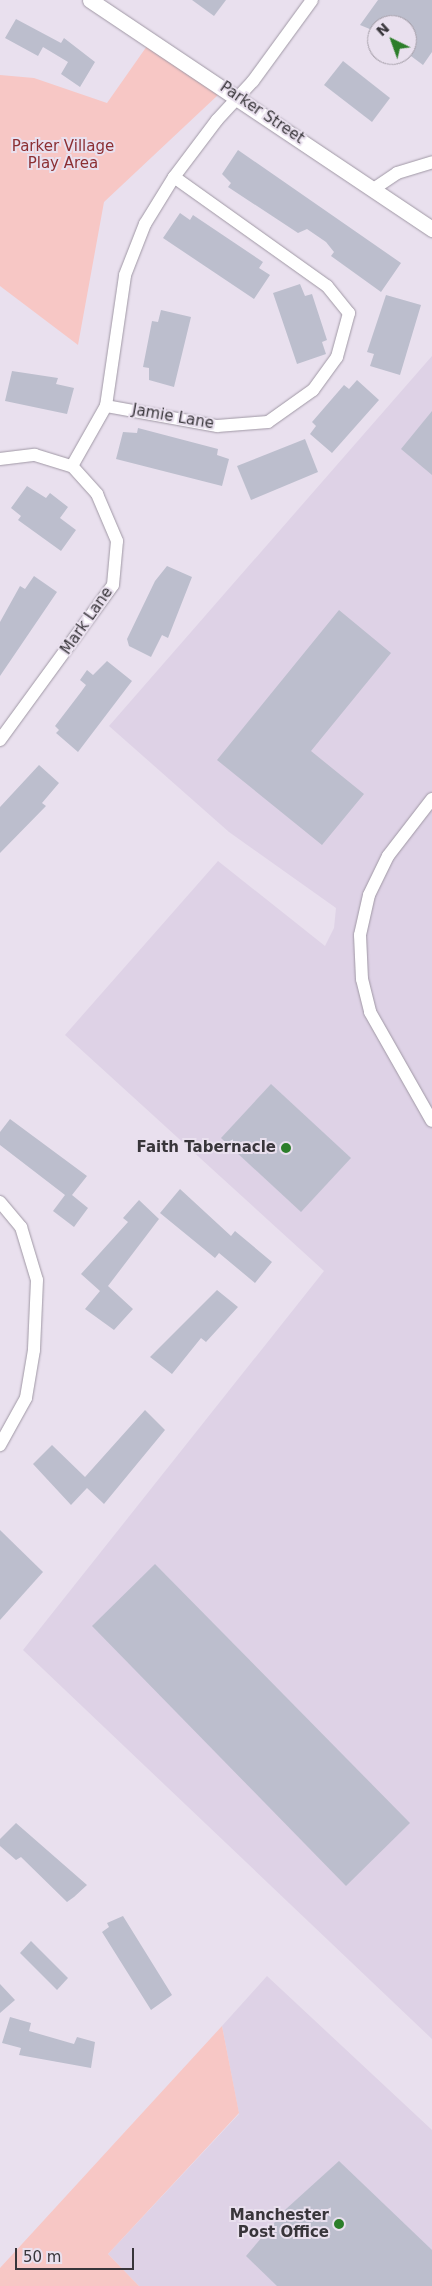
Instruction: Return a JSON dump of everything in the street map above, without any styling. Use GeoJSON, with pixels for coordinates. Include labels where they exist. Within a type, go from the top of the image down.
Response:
{"type":"FeatureCollection","features":[{"type":"Feature","properties":{"kind":"street","name":"Parker Street"},"geometry":{"type":"LineString","coordinates":[[90,0],[238,96],[372,190],[432,229]]}},
{"type":"Feature","properties":{"kind":"street"},"geometry":{"type":"LineString","coordinates":[[0,459],[35,455],[72,466],[106,406],[125,275],[145,224],[174,177],[312,0]]}},
{"type":"Feature","properties":{"kind":"street"},"geometry":{"type":"LineString","coordinates":[[372,190],[397,173],[432,162]]}},
{"type":"Feature","properties":{"kind":"street","name":"Jamie Lane"},"geometry":{"type":"LineString","coordinates":[[106,406],[217,426],[268,422],[313,390],[337,357],[349,313],[327,286],[174,177]]}},
{"type":"Feature","properties":{"kind":"street","name":"Mark Lane"},"geometry":{"type":"LineString","coordinates":[[0,740],[113,586],[117,541],[97,494],[72,466]]}},
{"type":"Feature","properties":{"kind":"street"},"geometry":{"type":"LineString","coordinates":[[432,799],[388,856],[369,895],[360,935],[362,978],[370,1012],[432,1121]]}},
{"type":"Feature","properties":{"kind":"street"},"geometry":{"type":"LineString","coordinates":[[0,1202],[20,1227],[37,1280],[34,1350],[26,1398],[0,1445]]}},
{"type":"Feature","properties":{"kind":"shaded area"},"geometry":{"type":"Polygon","coordinates":[[[432,356],[432,2039],[23,1650],[324,1271],[65,1035],[218,861],[325,946],[334,928],[336,908],[229,832],[109,726],[432,356]]]}},
{"type":"Feature","properties":{"kind":"shaded area"},"geometry":{"type":"Polygon","coordinates":[[[267,1976],[432,2130],[432,2286],[139,2286],[108,2254],[239,2114],[222,2026],[267,1976]]]}},
{"type":"Feature","properties":{"kind":"green space","name":"Parker Village Play Area"},"geometry":{"type":"Polygon","coordinates":[[[147,46],[218,95],[104,202],[78,345],[0,286],[0,75],[34,78],[107,103],[147,46]]]}},
{"type":"Feature","properties":{"kind":"green space"},"geometry":{"type":"Polygon","coordinates":[[[222,2026],[239,2113],[108,2254],[139,2286],[0,2286],[0,2268],[222,2026]]]}},
{"type":"Feature","properties":{"kind":"building"},"geometry":{"type":"Polygon","coordinates":[[[192,0],[226,0],[214,16],[192,0]]]}},
{"type":"Feature","properties":{"kind":"building"},"geometry":{"type":"Polygon","coordinates":[[[378,0],[432,0],[432,52],[423,65],[417,60],[417,15],[367,15],[378,0]]]}},
{"type":"Feature","properties":{"kind":"building"},"geometry":{"type":"Polygon","coordinates":[[[367,15],[367,28],[360,25],[367,15]]]}},
{"type":"Feature","properties":{"kind":"building"},"geometry":{"type":"Polygon","coordinates":[[[16,19],[61,43],[64,38],[95,62],[80,87],[61,74],[68,62],[43,47],[38,56],[5,38],[16,19]]]}},
{"type":"Feature","properties":{"kind":"building"},"geometry":{"type":"Polygon","coordinates":[[[343,61],[390,98],[372,122],[324,85],[343,61]]]}},
{"type":"Feature","properties":{"kind":"building"},"geometry":{"type":"Polygon","coordinates":[[[238,150],[401,263],[381,292],[331,256],[334,252],[326,242],[307,229],[298,233],[228,187],[231,183],[222,174],[238,150]]]}},
{"type":"Feature","properties":{"kind":"building"},"geometry":{"type":"Polygon","coordinates":[[[180,213],[190,220],[193,215],[263,262],[259,268],[270,275],[254,299],[163,238],[180,213]]]}},
{"type":"Feature","properties":{"kind":"building"},"geometry":{"type":"Polygon","coordinates":[[[300,284],[305,296],[312,294],[327,340],[322,342],[326,354],[297,364],[273,293],[300,284]]]}},
{"type":"Feature","properties":{"kind":"building"},"geometry":{"type":"Polygon","coordinates":[[[386,295],[421,305],[400,375],[370,366],[374,354],[367,352],[386,295]]]}},
{"type":"Feature","properties":{"kind":"building"},"geometry":{"type":"Polygon","coordinates":[[[161,310],[191,317],[174,387],[149,380],[149,368],[143,367],[152,321],[158,322],[161,310]]]}},
{"type":"Feature","properties":{"kind":"building"},"geometry":{"type":"Polygon","coordinates":[[[12,371],[58,378],[56,384],[74,388],[67,414],[5,401],[12,371]]]}},
{"type":"Feature","properties":{"kind":"building"},"geometry":{"type":"Polygon","coordinates":[[[357,380],[379,400],[332,453],[310,434],[316,426],[312,422],[344,385],[349,389],[357,380]]]}},
{"type":"Feature","properties":{"kind":"building"},"geometry":{"type":"Polygon","coordinates":[[[432,411],[432,475],[401,449],[432,411]]]}},
{"type":"Feature","properties":{"kind":"building"},"geometry":{"type":"Polygon","coordinates":[[[138,428],[218,449],[217,455],[229,459],[222,486],[116,459],[123,432],[137,433],[138,428]]]}},
{"type":"Feature","properties":{"kind":"building"},"geometry":{"type":"Polygon","coordinates":[[[305,439],[318,472],[251,500],[237,466],[305,439]]]}},
{"type":"Feature","properties":{"kind":"building"},"geometry":{"type":"Polygon","coordinates":[[[27,486],[46,498],[50,493],[68,507],[60,518],[76,530],[61,551],[18,520],[21,516],[11,508],[27,486]]]}},
{"type":"Feature","properties":{"kind":"building"},"geometry":{"type":"Polygon","coordinates":[[[167,566],[192,577],[168,638],[162,635],[151,657],[129,646],[127,639],[155,581],[167,566]]]}},
{"type":"Feature","properties":{"kind":"building"},"geometry":{"type":"Polygon","coordinates":[[[34,576],[57,592],[0,676],[0,622],[20,586],[25,589],[34,576]]]}},
{"type":"Feature","properties":{"kind":"building"},"geometry":{"type":"Polygon","coordinates":[[[339,610],[391,653],[311,751],[364,794],[322,845],[217,760],[339,610]]]}},
{"type":"Feature","properties":{"kind":"building"},"geometry":{"type":"Polygon","coordinates":[[[107,661],[132,681],[78,752],[56,733],[59,730],[55,726],[86,685],[80,680],[87,670],[93,675],[107,661]]]}},
{"type":"Feature","properties":{"kind":"building"},"geometry":{"type":"Polygon","coordinates":[[[39,765],[59,783],[42,803],[46,806],[0,853],[0,807],[39,765]]]}},
{"type":"Feature","properties":{"kind":"building","name":"Faith Tabernacle"},"geometry":{"type":"Polygon","coordinates":[[[271,1084],[351,1158],[301,1212],[221,1138],[271,1084]]]}},
{"type":"Feature","properties":{"kind":"building"},"geometry":{"type":"Polygon","coordinates":[[[10,1119],[87,1176],[72,1195],[88,1208],[74,1227],[53,1211],[65,1195],[0,1145],[0,1132],[10,1119]]]}},
{"type":"Feature","properties":{"kind":"building"},"geometry":{"type":"Polygon","coordinates":[[[180,1189],[231,1236],[235,1231],[272,1262],[255,1283],[219,1253],[215,1258],[160,1213],[180,1189]]]}},
{"type":"Feature","properties":{"kind":"building"},"geometry":{"type":"Polygon","coordinates":[[[139,1200],[159,1219],[108,1286],[133,1309],[114,1330],[85,1309],[100,1291],[81,1274],[128,1222],[123,1218],[139,1200]]]}},
{"type":"Feature","properties":{"kind":"building"},"geometry":{"type":"Polygon","coordinates":[[[217,1290],[238,1307],[206,1342],[201,1338],[172,1374],[150,1357],[217,1290]]]}},
{"type":"Feature","properties":{"kind":"building"},"geometry":{"type":"Polygon","coordinates":[[[145,1410],[165,1430],[104,1504],[87,1488],[71,1505],[33,1464],[52,1445],[85,1477],[145,1410]]]}},
{"type":"Feature","properties":{"kind":"building"},"geometry":{"type":"Polygon","coordinates":[[[0,1530],[43,1572],[0,1620],[0,1530]]]}},
{"type":"Feature","properties":{"kind":"building"},"geometry":{"type":"Polygon","coordinates":[[[155,1564],[410,1823],[346,1886],[92,1626],[155,1564]]]}},
{"type":"Feature","properties":{"kind":"building"},"geometry":{"type":"Polygon","coordinates":[[[16,1823],[87,1885],[67,1902],[21,1857],[16,1860],[0,1846],[0,1839],[16,1823]]]}},
{"type":"Feature","properties":{"kind":"building"},"geometry":{"type":"Polygon","coordinates":[[[123,1916],[172,1995],[151,2010],[102,1932],[109,1927],[107,1923],[123,1916]]]}},
{"type":"Feature","properties":{"kind":"building"},"geometry":{"type":"Polygon","coordinates":[[[31,1941],[68,1978],[57,1990],[20,1953],[31,1941]]]}},
{"type":"Feature","properties":{"kind":"building"},"geometry":{"type":"Polygon","coordinates":[[[0,1984],[15,2000],[0,2013],[0,1984]]]}},
{"type":"Feature","properties":{"kind":"building"},"geometry":{"type":"Polygon","coordinates":[[[10,2017],[31,2023],[29,2031],[74,2044],[77,2037],[95,2042],[91,2068],[19,2055],[21,2048],[2,2043],[10,2017]]]}},
{"type":"Feature","properties":{"kind":"building","name":"Manchester Post Office"},"geometry":{"type":"Polygon","coordinates":[[[339,2161],[432,2250],[432,2286],[277,2286],[246,2256],[286,2209],[339,2161]]]}},
{"type":"Feature","properties":{"kind":"place","name":"Faith Tabernacle"},"geometry":{"type":"Point","coordinates":[286,1148]}},
{"type":"Feature","properties":{"kind":"place","name":"Manchester Post Office"},"geometry":{"type":"Point","coordinates":[339,2224]}}]}
